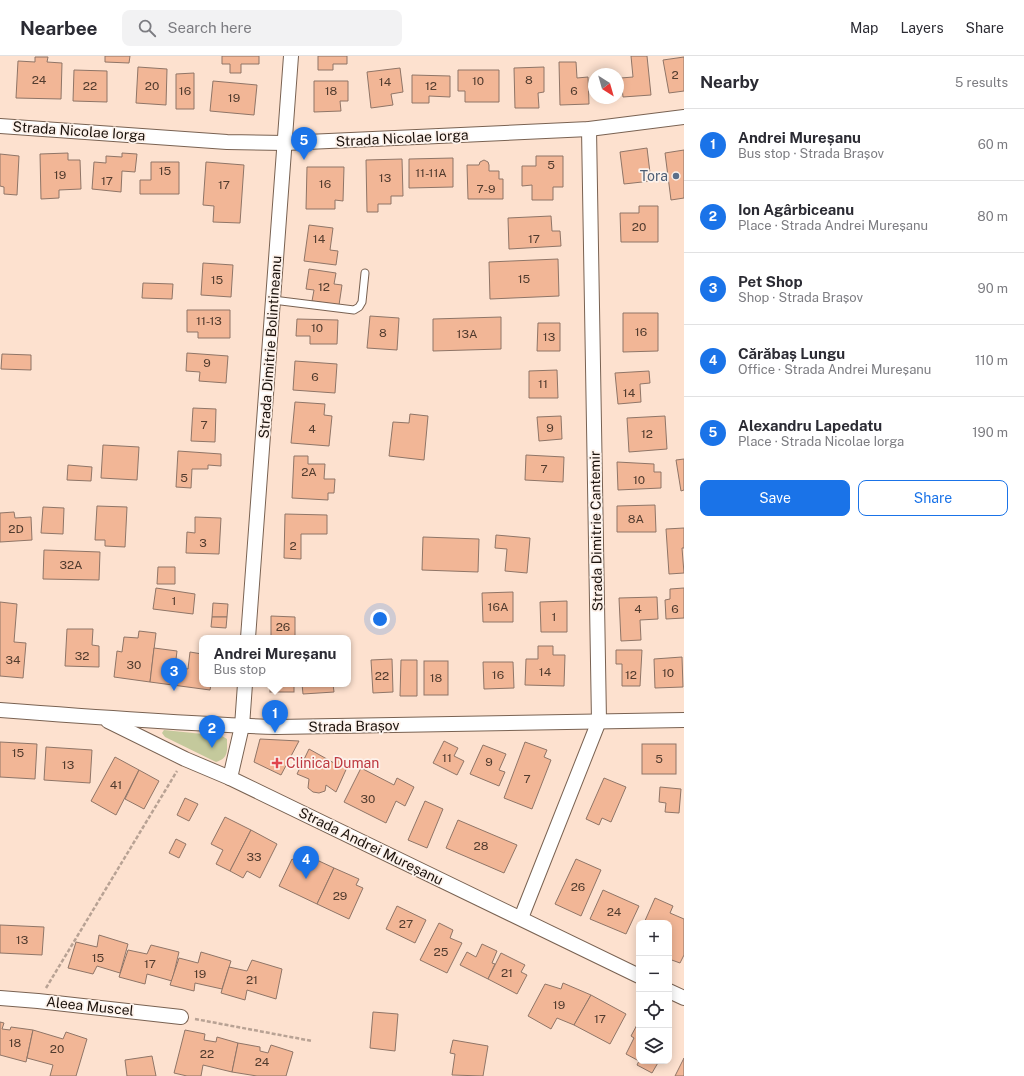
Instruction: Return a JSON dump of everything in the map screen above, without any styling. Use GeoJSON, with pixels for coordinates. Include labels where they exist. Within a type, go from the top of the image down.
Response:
{"type":"FeatureCollection","features":[{"type":"Feature","properties":{"kind":"street","name":"Strada Dimitrie Bolintineanu"},"geometry":{"type":"LineString","coordinates":[[248,635],[291,56]]}},
{"type":"Feature","properties":{"kind":"street","name":"Strada Nicolae Iorga"},"geometry":{"type":"LineString","coordinates":[[0,126],[228,142],[285,143],[589,129],[684,117]]}},
{"type":"Feature","properties":{"kind":"street","name":"Strada Dimitrie Cantemir"},"geometry":{"type":"LineString","coordinates":[[521,918],[599,721],[589,129]]}},
{"type":"Feature","properties":{"kind":"street"},"geometry":{"type":"LineString","coordinates":[[230,778],[242,726],[245,687]]}},
{"type":"Feature","properties":{"kind":"street","name":"Strada Brașov"},"geometry":{"type":"LineString","coordinates":[[0,710],[102,718],[284,727],[684,720]]}},
{"type":"Feature","properties":{"kind":"street","name":"Strada Andrei Mureșanu"},"geometry":{"type":"LineString","coordinates":[[102,718],[185,759],[230,778],[636,975]]}},
{"type":"Feature","properties":{"kind":"street"},"geometry":{"type":"LineString","coordinates":[[671,992],[684,998]]}},
{"type":"Feature","properties":{"kind":"street","name":"Aleea Muscel"},"geometry":{"type":"LineString","coordinates":[[0,998],[181,1017]]}},
{"type":"Feature","properties":{"kind":"lane"},"geometry":{"type":"LineString","coordinates":[[273,300],[354,310],[359,307],[362,302],[365,273]]}},
{"type":"Feature","properties":{"kind":"path"},"geometry":{"type":"LineString","coordinates":[[38,1001],[185,759]]}},
{"type":"Feature","properties":{"kind":"path"},"geometry":{"type":"LineString","coordinates":[[181,1017],[312,1041]]}},
{"type":"Feature","properties":{"kind":"green space"},"geometry":{"type":"Polygon","coordinates":[[[164,730],[222,736],[227,739],[226,754],[223,758],[216,762],[165,737],[162,733],[164,730]]]}},
{"type":"Feature","properties":{"kind":"building"},"geometry":{"type":"Polygon","coordinates":[[[105,56],[130,56],[129,63],[105,62],[105,56]]]}},
{"type":"Feature","properties":{"kind":"building"},"geometry":{"type":"Polygon","coordinates":[[[222,56],[259,56],[259,64],[241,64],[241,73],[230,73],[230,64],[222,64],[222,56]]]}},
{"type":"Feature","properties":{"kind":"building"},"geometry":{"type":"Polygon","coordinates":[[[318,56],[347,56],[347,64],[333,64],[333,70],[318,70],[318,56]]]}},
{"type":"Feature","properties":{"kind":"building"},"geometry":{"type":"Polygon","coordinates":[[[631,56],[647,56],[651,95],[624,97],[624,78],[633,77],[631,56]]]}},
{"type":"Feature","properties":{"kind":"building"},"geometry":{"type":"Polygon","coordinates":[[[35,57],[48,57],[47,62],[62,63],[61,99],[16,98],[18,61],[35,62],[35,57]]]}},
{"type":"Feature","properties":{"kind":"building"},"geometry":{"type":"Polygon","coordinates":[[[684,57],[684,91],[669,93],[663,60],[684,57]]]}},
{"type":"Feature","properties":{"kind":"building"},"geometry":{"type":"Polygon","coordinates":[[[559,62],[576,62],[577,78],[588,77],[589,104],[560,105],[559,62]]]}},
{"type":"Feature","properties":{"kind":"building"},"geometry":{"type":"Polygon","coordinates":[[[138,67],[167,69],[166,105],[136,103],[138,67]]]}},
{"type":"Feature","properties":{"kind":"building"},"geometry":{"type":"Polygon","coordinates":[[[544,67],[544,92],[538,93],[539,108],[515,108],[514,68],[544,67]]]}},
{"type":"Feature","properties":{"kind":"building"},"geometry":{"type":"Polygon","coordinates":[[[400,68],[403,92],[391,94],[393,105],[371,108],[367,72],[400,68]]]}},
{"type":"Feature","properties":{"kind":"building"},"geometry":{"type":"Polygon","coordinates":[[[74,70],[107,71],[107,102],[73,101],[74,70]]]}},
{"type":"Feature","properties":{"kind":"building"},"geometry":{"type":"Polygon","coordinates":[[[458,70],[499,70],[499,102],[465,102],[465,91],[458,91],[458,70]]]}},
{"type":"Feature","properties":{"kind":"building"},"geometry":{"type":"Polygon","coordinates":[[[194,73],[194,109],[176,109],[176,74],[194,73]]]}},
{"type":"Feature","properties":{"kind":"building"},"geometry":{"type":"Polygon","coordinates":[[[412,75],[450,76],[450,97],[429,96],[429,103],[412,103],[412,75]]]}},
{"type":"Feature","properties":{"kind":"building"},"geometry":{"type":"Polygon","coordinates":[[[213,81],[257,85],[254,115],[210,111],[213,81]]]}},
{"type":"Feature","properties":{"kind":"building"},"geometry":{"type":"Polygon","coordinates":[[[314,81],[348,81],[348,101],[340,101],[341,111],[314,112],[314,81]]]}},
{"type":"Feature","properties":{"kind":"building"},"geometry":{"type":"Polygon","coordinates":[[[647,148],[651,181],[624,184],[620,152],[647,148]]]}},
{"type":"Feature","properties":{"kind":"building","name":"Tora"},"geometry":{"type":"Polygon","coordinates":[[[684,150],[684,198],[671,200],[665,153],[684,150]]]}},
{"type":"Feature","properties":{"kind":"building"},"geometry":{"type":"Polygon","coordinates":[[[68,153],[68,160],[80,160],[81,189],[59,190],[59,198],[41,199],[40,154],[68,153]]]}},
{"type":"Feature","properties":{"kind":"building"},"geometry":{"type":"Polygon","coordinates":[[[122,153],[137,154],[135,172],[122,171],[121,192],[92,189],[94,162],[106,163],[106,156],[122,157],[122,153]]]}},
{"type":"Feature","properties":{"kind":"building"},"geometry":{"type":"Polygon","coordinates":[[[0,154],[19,156],[17,195],[4,194],[4,187],[0,186],[0,154]]]}},
{"type":"Feature","properties":{"kind":"building"},"geometry":{"type":"Polygon","coordinates":[[[536,156],[563,156],[563,187],[553,187],[553,200],[532,200],[532,185],[522,186],[522,166],[536,166],[536,156]]]}},
{"type":"Feature","properties":{"kind":"building"},"geometry":{"type":"Polygon","coordinates":[[[453,158],[453,187],[409,188],[409,159],[453,158]]]}},
{"type":"Feature","properties":{"kind":"building"},"geometry":{"type":"Polygon","coordinates":[[[402,159],[403,196],[391,196],[391,204],[378,204],[378,212],[367,212],[366,160],[402,159]]]}},
{"type":"Feature","properties":{"kind":"building"},"geometry":{"type":"Polygon","coordinates":[[[484,160],[488,162],[489,171],[499,171],[499,179],[503,179],[503,199],[468,199],[467,165],[479,165],[480,162],[484,160]]]}},
{"type":"Feature","properties":{"kind":"building"},"geometry":{"type":"Polygon","coordinates":[[[151,162],[179,162],[179,194],[140,194],[140,180],[151,180],[151,162]]]}},
{"type":"Feature","properties":{"kind":"building"},"geometry":{"type":"Polygon","coordinates":[[[206,162],[244,165],[240,223],[213,222],[214,206],[203,205],[206,162]]]}},
{"type":"Feature","properties":{"kind":"building"},"geometry":{"type":"Polygon","coordinates":[[[307,167],[344,167],[343,201],[335,200],[335,209],[306,209],[307,167]]]}},
{"type":"Feature","properties":{"kind":"building"},"geometry":{"type":"Polygon","coordinates":[[[639,206],[658,206],[658,242],[621,242],[620,213],[639,213],[639,206]]]}},
{"type":"Feature","properties":{"kind":"building"},"geometry":{"type":"Polygon","coordinates":[[[551,216],[552,231],[560,231],[561,246],[509,249],[508,218],[551,216]]]}},
{"type":"Feature","properties":{"kind":"building"},"geometry":{"type":"Polygon","coordinates":[[[309,225],[333,228],[330,250],[338,251],[336,265],[304,261],[309,225]]]}},
{"type":"Feature","properties":{"kind":"building"},"geometry":{"type":"Polygon","coordinates":[[[558,259],[559,296],[490,299],[489,262],[558,259]]]}},
{"type":"Feature","properties":{"kind":"building"},"geometry":{"type":"Polygon","coordinates":[[[203,263],[233,265],[231,297],[201,295],[203,263]]]}},
{"type":"Feature","properties":{"kind":"building"},"geometry":{"type":"Polygon","coordinates":[[[309,269],[336,273],[334,284],[342,285],[339,305],[312,301],[314,290],[306,289],[309,269]]]}},
{"type":"Feature","properties":{"kind":"building"},"geometry":{"type":"Polygon","coordinates":[[[143,283],[173,284],[172,299],[142,298],[143,283]]]}},
{"type":"Feature","properties":{"kind":"building"},"geometry":{"type":"Polygon","coordinates":[[[187,310],[230,310],[230,338],[198,338],[198,332],[187,332],[187,310]]]}},
{"type":"Feature","properties":{"kind":"building"},"geometry":{"type":"Polygon","coordinates":[[[623,313],[658,313],[658,351],[623,352],[623,313]]]}},
{"type":"Feature","properties":{"kind":"building"},"geometry":{"type":"Polygon","coordinates":[[[370,316],[399,318],[397,350],[367,348],[370,316]]]}},
{"type":"Feature","properties":{"kind":"building"},"geometry":{"type":"Polygon","coordinates":[[[501,317],[501,349],[433,351],[433,319],[501,317]]]}},
{"type":"Feature","properties":{"kind":"building"},"geometry":{"type":"Polygon","coordinates":[[[297,319],[338,320],[337,344],[310,344],[310,336],[296,336],[297,319]]]}},
{"type":"Feature","properties":{"kind":"building"},"geometry":{"type":"Polygon","coordinates":[[[538,323],[560,323],[560,351],[537,351],[538,323]]]}},
{"type":"Feature","properties":{"kind":"building"},"geometry":{"type":"Polygon","coordinates":[[[187,353],[228,356],[226,383],[199,381],[200,372],[186,371],[187,353]]]}},
{"type":"Feature","properties":{"kind":"building"},"geometry":{"type":"Polygon","coordinates":[[[2,354],[31,355],[31,370],[1,369],[2,354]]]}},
{"type":"Feature","properties":{"kind":"building"},"geometry":{"type":"Polygon","coordinates":[[[295,361],[337,364],[335,393],[293,390],[295,361]]]}},
{"type":"Feature","properties":{"kind":"building"},"geometry":{"type":"Polygon","coordinates":[[[557,370],[558,398],[529,398],[529,371],[557,370]]]}},
{"type":"Feature","properties":{"kind":"building"},"geometry":{"type":"Polygon","coordinates":[[[649,371],[650,383],[640,384],[641,402],[618,404],[615,373],[649,371]]]}},
{"type":"Feature","properties":{"kind":"building"},"geometry":{"type":"Polygon","coordinates":[[[295,402],[325,404],[324,415],[332,416],[329,446],[291,443],[295,402]]]}},
{"type":"Feature","properties":{"kind":"building"},"geometry":{"type":"Polygon","coordinates":[[[193,408],[216,409],[215,442],[191,441],[193,408]]]}},
{"type":"Feature","properties":{"kind":"building"},"geometry":{"type":"Polygon","coordinates":[[[410,414],[428,416],[424,460],[389,456],[393,422],[409,423],[410,414]]]}},
{"type":"Feature","properties":{"kind":"building"},"geometry":{"type":"Polygon","coordinates":[[[561,416],[562,439],[539,441],[537,417],[561,416]]]}},
{"type":"Feature","properties":{"kind":"building"},"geometry":{"type":"Polygon","coordinates":[[[665,416],[667,449],[629,452],[627,418],[665,416]]]}},
{"type":"Feature","properties":{"kind":"building"},"geometry":{"type":"Polygon","coordinates":[[[103,445],[139,447],[137,480],[101,478],[103,445]]]}},
{"type":"Feature","properties":{"kind":"building"},"geometry":{"type":"Polygon","coordinates":[[[178,451],[221,454],[221,466],[208,465],[208,469],[192,469],[191,488],[176,487],[178,451]]]}},
{"type":"Feature","properties":{"kind":"building"},"geometry":{"type":"Polygon","coordinates":[[[526,455],[564,457],[563,482],[525,480],[526,455]]]}},
{"type":"Feature","properties":{"kind":"building"},"geometry":{"type":"Polygon","coordinates":[[[294,456],[308,456],[308,464],[325,464],[324,479],[335,479],[334,493],[328,493],[328,500],[292,498],[294,456]]]}},
{"type":"Feature","properties":{"kind":"building"},"geometry":{"type":"Polygon","coordinates":[[[684,459],[684,490],[681,491],[676,460],[684,459]]]}},
{"type":"Feature","properties":{"kind":"building"},"geometry":{"type":"Polygon","coordinates":[[[617,462],[654,464],[654,472],[661,472],[661,488],[618,490],[617,462]]]}},
{"type":"Feature","properties":{"kind":"building"},"geometry":{"type":"Polygon","coordinates":[[[68,465],[92,467],[91,481],[67,480],[68,465]]]}},
{"type":"Feature","properties":{"kind":"building"},"geometry":{"type":"Polygon","coordinates":[[[655,505],[656,532],[617,532],[617,506],[655,505]]]}},
{"type":"Feature","properties":{"kind":"building"},"geometry":{"type":"Polygon","coordinates":[[[97,506],[127,507],[125,547],[105,546],[105,540],[95,540],[97,506]]]}},
{"type":"Feature","properties":{"kind":"building"},"geometry":{"type":"Polygon","coordinates":[[[43,507],[64,508],[63,534],[41,533],[43,507]]]}},
{"type":"Feature","properties":{"kind":"building"},"geometry":{"type":"Polygon","coordinates":[[[14,512],[15,518],[31,517],[32,540],[0,542],[0,513],[14,512]]]}},
{"type":"Feature","properties":{"kind":"building"},"geometry":{"type":"Polygon","coordinates":[[[285,514],[327,515],[327,534],[301,534],[301,559],[284,558],[285,514]]]}},
{"type":"Feature","properties":{"kind":"building"},"geometry":{"type":"Polygon","coordinates":[[[195,517],[221,518],[219,554],[186,553],[187,532],[195,533],[195,517]]]}},
{"type":"Feature","properties":{"kind":"building"},"geometry":{"type":"Polygon","coordinates":[[[684,528],[684,548],[682,548],[684,573],[669,574],[666,529],[684,528]]]}},
{"type":"Feature","properties":{"kind":"building"},"geometry":{"type":"Polygon","coordinates":[[[496,535],[530,538],[527,573],[505,571],[507,549],[495,548],[496,535]]]}},
{"type":"Feature","properties":{"kind":"building"},"geometry":{"type":"Polygon","coordinates":[[[423,537],[479,539],[478,572],[422,570],[423,537]]]}},
{"type":"Feature","properties":{"kind":"building"},"geometry":{"type":"Polygon","coordinates":[[[44,550],[100,552],[99,580],[43,579],[44,550]]]}},
{"type":"Feature","properties":{"kind":"building"},"geometry":{"type":"Polygon","coordinates":[[[158,567],[175,567],[175,584],[157,584],[158,567]]]}},
{"type":"Feature","properties":{"kind":"building"},"geometry":{"type":"Polygon","coordinates":[[[156,588],[195,594],[193,614],[153,609],[156,588]]]}},
{"type":"Feature","properties":{"kind":"building"},"geometry":{"type":"Polygon","coordinates":[[[684,588],[684,618],[666,619],[665,600],[670,599],[670,589],[684,588]]]}},
{"type":"Feature","properties":{"kind":"building"},"geometry":{"type":"Polygon","coordinates":[[[513,592],[513,622],[483,622],[482,593],[513,592]]]}},
{"type":"Feature","properties":{"kind":"building"},"geometry":{"type":"Polygon","coordinates":[[[657,597],[658,619],[640,620],[641,640],[621,641],[619,598],[657,597]]]}},
{"type":"Feature","properties":{"kind":"building"},"geometry":{"type":"Polygon","coordinates":[[[567,601],[567,632],[541,632],[540,602],[567,601]]]}},
{"type":"Feature","properties":{"kind":"building"},"geometry":{"type":"Polygon","coordinates":[[[0,602],[17,604],[14,642],[26,643],[23,678],[0,676],[0,602]]]}},
{"type":"Feature","properties":{"kind":"building"},"geometry":{"type":"Polygon","coordinates":[[[213,603],[228,604],[227,617],[212,617],[213,603]]]}},
{"type":"Feature","properties":{"kind":"building"},"geometry":{"type":"Polygon","coordinates":[[[271,616],[295,617],[295,635],[271,635],[271,616]]]}},
{"type":"Feature","properties":{"kind":"building"},"geometry":{"type":"Polygon","coordinates":[[[212,617],[227,617],[226,628],[211,627],[212,617]]]}},
{"type":"Feature","properties":{"kind":"building"},"geometry":{"type":"Polygon","coordinates":[[[67,629],[93,629],[92,645],[99,646],[99,667],[65,666],[67,629]]]}},
{"type":"Feature","properties":{"kind":"building"},"geometry":{"type":"Polygon","coordinates":[[[139,631],[156,633],[150,682],[114,677],[117,651],[122,652],[124,637],[138,638],[139,631]]]}},
{"type":"Feature","properties":{"kind":"building"},"geometry":{"type":"Polygon","coordinates":[[[538,646],[553,646],[553,655],[565,655],[564,686],[525,685],[526,659],[538,659],[538,646]]]}},
{"type":"Feature","properties":{"kind":"building"},"geometry":{"type":"Polygon","coordinates":[[[154,648],[177,651],[175,667],[188,669],[190,652],[199,654],[199,687],[210,687],[210,690],[150,682],[154,648]]]}},
{"type":"Feature","properties":{"kind":"building"},"geometry":{"type":"Polygon","coordinates":[[[616,650],[642,650],[640,686],[622,686],[622,664],[616,664],[616,650]]]}},
{"type":"Feature","properties":{"kind":"building"},"geometry":{"type":"Polygon","coordinates":[[[682,657],[683,687],[655,688],[654,659],[682,657]]]}},
{"type":"Feature","properties":{"kind":"building"},"geometry":{"type":"Polygon","coordinates":[[[392,659],[393,692],[373,693],[371,660],[392,659]]]}},
{"type":"Feature","properties":{"kind":"building"},"geometry":{"type":"Polygon","coordinates":[[[401,660],[417,660],[417,696],[400,696],[401,660]]]}},
{"type":"Feature","properties":{"kind":"building"},"geometry":{"type":"Polygon","coordinates":[[[424,661],[448,661],[448,695],[424,695],[424,661]]]}},
{"type":"Feature","properties":{"kind":"building"},"geometry":{"type":"Polygon","coordinates":[[[483,662],[513,662],[514,688],[484,689],[483,662]]]}},
{"type":"Feature","properties":{"kind":"building"},"geometry":{"type":"Polygon","coordinates":[[[270,687],[294,687],[294,692],[270,692],[270,687]]]}},
{"type":"Feature","properties":{"kind":"building"},"geometry":{"type":"Polygon","coordinates":[[[302,687],[333,687],[334,692],[303,694],[302,687]]]}},
{"type":"Feature","properties":{"kind":"building"},"geometry":{"type":"Polygon","coordinates":[[[260,739],[299,741],[281,775],[254,762],[260,739]]]}},
{"type":"Feature","properties":{"kind":"building"},"geometry":{"type":"Polygon","coordinates":[[[444,741],[458,748],[454,756],[464,761],[457,775],[433,763],[444,741]]]}},
{"type":"Feature","properties":{"kind":"building"},"geometry":{"type":"Polygon","coordinates":[[[0,742],[37,744],[35,779],[0,777],[0,742]]]}},
{"type":"Feature","properties":{"kind":"building"},"geometry":{"type":"Polygon","coordinates":[[[525,742],[547,750],[544,757],[551,760],[532,809],[504,798],[525,742]]]}},
{"type":"Feature","properties":{"kind":"building"},"geometry":{"type":"Polygon","coordinates":[[[642,744],[676,744],[676,774],[642,774],[642,744]]]}},
{"type":"Feature","properties":{"kind":"building"},"geometry":{"type":"Polygon","coordinates":[[[483,745],[506,754],[499,770],[505,772],[499,786],[470,774],[483,745]]]}},
{"type":"Feature","properties":{"kind":"building"},"geometry":{"type":"Polygon","coordinates":[[[46,747],[92,750],[90,783],[44,780],[46,747]]]}},
{"type":"Feature","properties":{"kind":"building"},"geometry":{"type":"Polygon","coordinates":[[[309,749],[334,763],[338,756],[349,763],[336,792],[326,785],[325,791],[319,793],[313,792],[308,788],[309,779],[297,774],[309,749]]]}},
{"type":"Feature","properties":{"kind":"building"},"geometry":{"type":"Polygon","coordinates":[[[115,757],[139,770],[116,815],[91,801],[115,757]]]}},
{"type":"Feature","properties":{"kind":"building"},"geometry":{"type":"Polygon","coordinates":[[[361,768],[394,785],[397,778],[414,787],[405,806],[396,801],[386,823],[344,802],[361,768]]]}},
{"type":"Feature","properties":{"kind":"building"},"geometry":{"type":"Polygon","coordinates":[[[139,770],[159,781],[144,809],[125,799],[139,770]]]}},
{"type":"Feature","properties":{"kind":"building"},"geometry":{"type":"Polygon","coordinates":[[[604,778],[626,787],[611,822],[602,818],[599,825],[586,819],[604,778]]]}},
{"type":"Feature","properties":{"kind":"building"},"geometry":{"type":"Polygon","coordinates":[[[660,787],[681,789],[679,813],[665,812],[666,803],[659,802],[660,787]]]}},
{"type":"Feature","properties":{"kind":"building"},"geometry":{"type":"Polygon","coordinates":[[[185,798],[198,804],[189,821],[177,815],[185,798]]]}},
{"type":"Feature","properties":{"kind":"building"},"geometry":{"type":"Polygon","coordinates":[[[425,801],[443,809],[427,848],[408,840],[425,801]]]}},
{"type":"Feature","properties":{"kind":"building"},"geometry":{"type":"Polygon","coordinates":[[[225,817],[251,830],[230,871],[216,864],[223,850],[211,844],[225,817]]]}},
{"type":"Feature","properties":{"kind":"building"},"geometry":{"type":"Polygon","coordinates":[[[458,820],[517,845],[504,873],[446,848],[458,820]]]}},
{"type":"Feature","properties":{"kind":"building"},"geometry":{"type":"Polygon","coordinates":[[[251,830],[277,844],[260,878],[247,871],[243,878],[230,871],[251,830]]]}},
{"type":"Feature","properties":{"kind":"building"},"geometry":{"type":"Polygon","coordinates":[[[176,839],[186,844],[179,858],[169,853],[176,839]]]}},
{"type":"Feature","properties":{"kind":"building"},"geometry":{"type":"Polygon","coordinates":[[[304,854],[334,868],[317,904],[279,886],[292,859],[299,863],[304,854]]]}},
{"type":"Feature","properties":{"kind":"building"},"geometry":{"type":"Polygon","coordinates":[[[576,859],[601,870],[581,916],[555,904],[576,859]]]}},
{"type":"Feature","properties":{"kind":"building"},"geometry":{"type":"Polygon","coordinates":[[[334,868],[359,879],[356,885],[363,888],[349,919],[317,904],[334,868]]]}},
{"type":"Feature","properties":{"kind":"building"},"geometry":{"type":"Polygon","coordinates":[[[603,890],[639,906],[626,934],[590,919],[603,890]]]}},
{"type":"Feature","properties":{"kind":"building"},"geometry":{"type":"Polygon","coordinates":[[[655,898],[673,906],[670,913],[684,919],[684,955],[680,963],[672,960],[672,920],[645,920],[655,898]]]}},
{"type":"Feature","properties":{"kind":"building"},"geometry":{"type":"Polygon","coordinates":[[[397,906],[426,920],[415,943],[386,929],[397,906]]]}},
{"type":"Feature","properties":{"kind":"building"},"geometry":{"type":"Polygon","coordinates":[[[439,923],[453,930],[450,938],[462,943],[447,973],[420,960],[439,923]]]}},
{"type":"Feature","properties":{"kind":"building"},"geometry":{"type":"Polygon","coordinates":[[[0,925],[44,927],[42,955],[0,953],[0,925]]]}},
{"type":"Feature","properties":{"kind":"building"},"geometry":{"type":"Polygon","coordinates":[[[99,935],[128,944],[120,973],[97,966],[93,974],[68,968],[76,942],[97,947],[99,935]]]}},
{"type":"Feature","properties":{"kind":"building"},"geometry":{"type":"Polygon","coordinates":[[[482,944],[497,951],[492,963],[495,964],[488,979],[460,965],[467,952],[476,957],[482,944]]]}},
{"type":"Feature","properties":{"kind":"building"},"geometry":{"type":"Polygon","coordinates":[[[151,945],[179,952],[172,981],[147,974],[145,984],[119,977],[128,950],[147,954],[151,945]]]}},
{"type":"Feature","properties":{"kind":"building"},"geometry":{"type":"Polygon","coordinates":[[[201,952],[231,961],[222,989],[195,983],[194,991],[170,985],[179,958],[198,963],[201,952]]]}},
{"type":"Feature","properties":{"kind":"building"},"geometry":{"type":"Polygon","coordinates":[[[501,953],[525,965],[521,972],[527,975],[517,994],[488,979],[501,953]]]}},
{"type":"Feature","properties":{"kind":"building"},"geometry":{"type":"Polygon","coordinates":[[[252,960],[282,969],[276,999],[247,990],[245,1000],[221,993],[229,967],[247,971],[252,960]]]}},
{"type":"Feature","properties":{"kind":"building"},"geometry":{"type":"Polygon","coordinates":[[[563,983],[591,995],[574,1025],[557,1018],[551,1029],[528,1016],[545,984],[561,989],[563,983]]]}},
{"type":"Feature","properties":{"kind":"building"},"geometry":{"type":"Polygon","coordinates":[[[591,995],[626,1014],[610,1044],[574,1025],[591,995]]]}},
{"type":"Feature","properties":{"kind":"building"},"geometry":{"type":"Polygon","coordinates":[[[373,1012],[398,1014],[395,1051],[370,1048],[373,1012]]]}},
{"type":"Feature","properties":{"kind":"building"},"geometry":{"type":"Polygon","coordinates":[[[0,1022],[4,1023],[2,1029],[10,1030],[11,1027],[33,1030],[26,1062],[0,1055],[0,1022]]]}},
{"type":"Feature","properties":{"kind":"building"},"geometry":{"type":"Polygon","coordinates":[[[636,1027],[636,1059],[626,1054],[634,1038],[631,1036],[636,1027]]]}},
{"type":"Feature","properties":{"kind":"building"},"geometry":{"type":"Polygon","coordinates":[[[33,1030],[63,1039],[66,1032],[87,1039],[76,1076],[50,1076],[53,1065],[27,1058],[33,1030]]]}},
{"type":"Feature","properties":{"kind":"building"},"geometry":{"type":"Polygon","coordinates":[[[185,1030],[205,1034],[204,1040],[216,1042],[217,1037],[238,1043],[232,1072],[203,1065],[201,1076],[187,1076],[174,1073],[185,1030]]]}},
{"type":"Feature","properties":{"kind":"building"},"geometry":{"type":"Polygon","coordinates":[[[453,1040],[488,1046],[483,1076],[452,1075],[455,1054],[450,1053],[453,1040]]]}},
{"type":"Feature","properties":{"kind":"building"},"geometry":{"type":"Polygon","coordinates":[[[238,1043],[260,1047],[260,1051],[268,1053],[271,1045],[293,1052],[286,1076],[257,1076],[232,1072],[238,1043]]]}},
{"type":"Feature","properties":{"kind":"building"},"geometry":{"type":"Polygon","coordinates":[[[152,1056],[156,1076],[127,1076],[125,1060],[152,1056]]]}},
{"type":"Feature","properties":{"kind":"building"},"geometry":{"type":"Polygon","coordinates":[[[684,1058],[684,1076],[675,1076],[684,1058]]]}},
{"type":"Feature","properties":{"kind":"building"},"geometry":{"type":"Polygon","coordinates":[[[638,1064],[657,1064],[652,1073],[638,1064]]]}},
{"type":"Feature","properties":{"kind":"place","name":"Alexandru Lapedatu"},"geometry":{"type":"Point","coordinates":[304,160]}},
{"type":"Feature","properties":{"kind":"place","name":"Tora"},"geometry":{"type":"Point","coordinates":[676,176]}},
{"type":"Feature","properties":{"kind":"place","name":"Pet Shop"},"geometry":{"type":"Point","coordinates":[174,691]}},
{"type":"Feature","properties":{"kind":"place","name":"Andrei Mureșanu"},"geometry":{"type":"Point","coordinates":[275,733]}},
{"type":"Feature","properties":{"kind":"place","name":"Ion Agârbiceanu"},"geometry":{"type":"Point","coordinates":[212,748]}},
{"type":"Feature","properties":{"kind":"place","name":"Clinica Duman"},"geometry":{"type":"Point","coordinates":[277,763]}},
{"type":"Feature","properties":{"kind":"place","name":"Cărăbaș Lungu"},"geometry":{"type":"Point","coordinates":[306,879]}}]}
